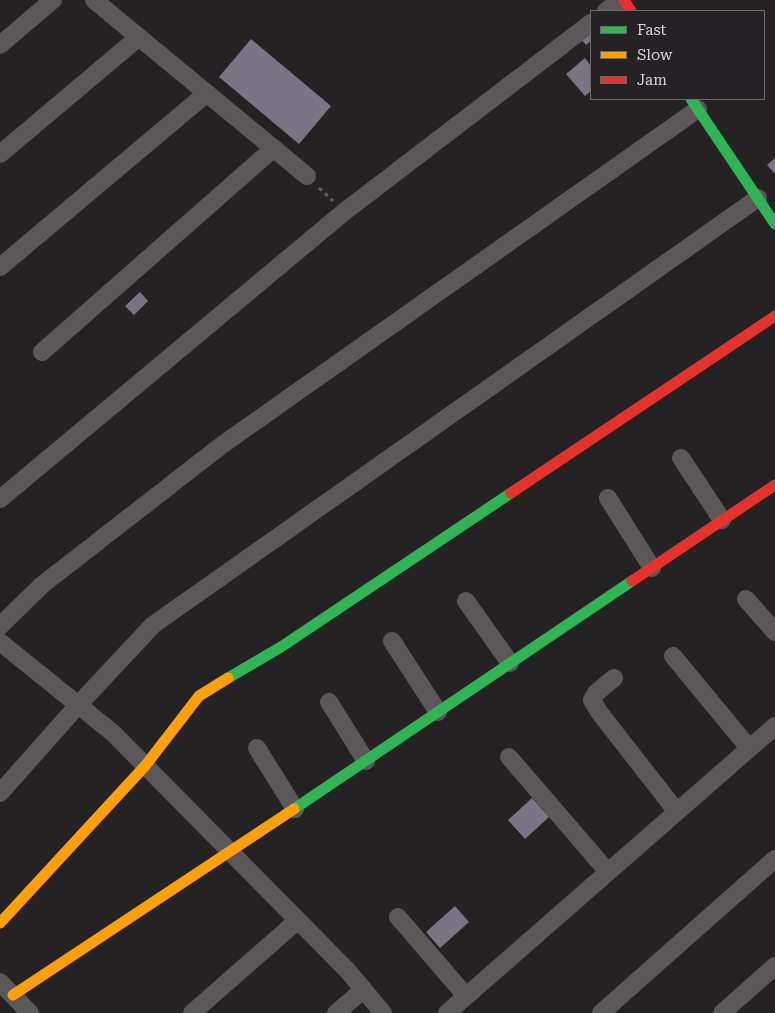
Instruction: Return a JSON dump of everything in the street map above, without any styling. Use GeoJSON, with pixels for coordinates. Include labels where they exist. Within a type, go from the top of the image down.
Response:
{"type":"FeatureCollection","features":[{"type":"Feature","properties":{"kind":"street"},"geometry":{"type":"LineString","coordinates":[[0,45],[53,0]]}},
{"type":"Feature","properties":{"kind":"street"},"geometry":{"type":"LineString","coordinates":[[94,0],[308,176]]}},
{"type":"Feature","properties":{"kind":"street"},"geometry":{"type":"LineString","coordinates":[[607,10],[622,0],[630,10]]}},
{"type":"Feature","properties":{"kind":"street"},"geometry":{"type":"LineString","coordinates":[[0,499],[344,212],[590,24]]}},
{"type":"Feature","properties":{"kind":"street"},"geometry":{"type":"LineString","coordinates":[[0,154],[139,36]]}},
{"type":"Feature","properties":{"kind":"street"},"geometry":{"type":"LineString","coordinates":[[0,267],[207,93]]}},
{"type":"Feature","properties":{"kind":"street"},"geometry":{"type":"LineString","coordinates":[[0,626],[42,585],[222,445],[695,104],[775,224]]}},
{"type":"Feature","properties":{"kind":"street"},"geometry":{"type":"LineString","coordinates":[[42,352],[274,148]]}},
{"type":"Feature","properties":{"kind":"street"},"geometry":{"type":"LineString","coordinates":[[0,793],[79,704],[153,626],[758,198]]}},
{"type":"Feature","properties":{"kind":"street"},"geometry":{"type":"LineString","coordinates":[[0,923],[145,766],[199,696],[281,647],[775,316]]}},
{"type":"Feature","properties":{"kind":"street"},"geometry":{"type":"LineString","coordinates":[[681,458],[722,520]]}},
{"type":"Feature","properties":{"kind":"street"},"geometry":{"type":"LineString","coordinates":[[12,995],[230,853],[775,485]]}},
{"type":"Feature","properties":{"kind":"street"},"geometry":{"type":"LineString","coordinates":[[608,498],[652,568]]}},
{"type":"Feature","properties":{"kind":"street"},"geometry":{"type":"LineString","coordinates":[[746,599],[775,632]]}},
{"type":"Feature","properties":{"kind":"street"},"geometry":{"type":"LineString","coordinates":[[466,601],[510,663]]}},
{"type":"Feature","properties":{"kind":"street"},"geometry":{"type":"LineString","coordinates":[[392,641],[438,712]]}},
{"type":"Feature","properties":{"kind":"street"},"geometry":{"type":"LineString","coordinates":[[0,642],[113,733],[348,972],[383,1013]]}},
{"type":"Feature","properties":{"kind":"street"},"geometry":{"type":"LineString","coordinates":[[673,656],[749,748]]}},
{"type":"Feature","properties":{"kind":"street"},"geometry":{"type":"LineString","coordinates":[[614,678],[596,693],[592,700],[599,712],[677,812]]}},
{"type":"Feature","properties":{"kind":"street"},"geometry":{"type":"LineString","coordinates":[[329,702],[366,761]]}},
{"type":"Feature","properties":{"kind":"street"},"geometry":{"type":"LineString","coordinates":[[446,1013],[775,726]]}},
{"type":"Feature","properties":{"kind":"street"},"geometry":{"type":"LineString","coordinates":[[257,748],[294,809]]}},
{"type":"Feature","properties":{"kind":"street"},"geometry":{"type":"LineString","coordinates":[[509,757],[608,872]]}},
{"type":"Feature","properties":{"kind":"street"},"geometry":{"type":"LineString","coordinates":[[601,1013],[775,859]]}},
{"type":"Feature","properties":{"kind":"street"},"geometry":{"type":"LineString","coordinates":[[398,917],[466,996]]}},
{"type":"Feature","properties":{"kind":"street"},"geometry":{"type":"LineString","coordinates":[[192,1013],[297,921]]}},
{"type":"Feature","properties":{"kind":"street"},"geometry":{"type":"LineString","coordinates":[[722,1013],[775,966]]}},
{"type":"Feature","properties":{"kind":"street"},"geometry":{"type":"LineString","coordinates":[[0,982],[30,1013]]}},
{"type":"Feature","properties":{"kind":"street"},"geometry":{"type":"LineString","coordinates":[[336,1013],[363,990]]}},
{"type":"Feature","properties":{"kind":"path"},"geometry":{"type":"LineString","coordinates":[[308,176],[344,212]]}},
{"type":"Feature","properties":{"kind":"building"},"geometry":{"type":"Polygon","coordinates":[[[587,32],[590,35],[590,42],[586,45],[580,38],[587,32]]]}},
{"type":"Feature","properties":{"kind":"building"},"geometry":{"type":"Polygon","coordinates":[[[251,39],[331,106],[299,144],[219,77],[251,39]]]}},
{"type":"Feature","properties":{"kind":"building"},"geometry":{"type":"Polygon","coordinates":[[[585,58],[590,65],[590,92],[585,96],[566,74],[585,58]]]}},
{"type":"Feature","properties":{"kind":"building"},"geometry":{"type":"Polygon","coordinates":[[[775,158],[775,174],[767,165],[775,158]]]}},
{"type":"Feature","properties":{"kind":"building"},"geometry":{"type":"Polygon","coordinates":[[[140,292],[148,301],[134,315],[125,306],[140,292]]]}},
{"type":"Feature","properties":{"kind":"building"},"geometry":{"type":"Polygon","coordinates":[[[532,798],[549,817],[525,839],[508,820],[532,798]]]}},
{"type":"Feature","properties":{"kind":"building"},"geometry":{"type":"Polygon","coordinates":[[[455,906],[469,922],[440,948],[426,932],[455,906]]]}},
{"type":"Feature","properties":{"kind":"traffic: fast"},"geometry":{"type":"LineString","coordinates":[[692,100],[775,224]]}},
{"type":"Feature","properties":{"kind":"traffic: fast"},"geometry":{"type":"LineString","coordinates":[[228,678],[281,647],[511,493]]}},
{"type":"Feature","properties":{"kind":"traffic: fast"},"geometry":{"type":"LineString","coordinates":[[294,809],[632,581]]}},
{"type":"Feature","properties":{"kind":"traffic: slow"},"geometry":{"type":"LineString","coordinates":[[0,923],[145,766],[199,696],[228,678]]}},
{"type":"Feature","properties":{"kind":"traffic: slow"},"geometry":{"type":"LineString","coordinates":[[13,995],[294,809]]}},
{"type":"Feature","properties":{"kind":"traffic: jam"},"geometry":{"type":"LineString","coordinates":[[624,0],[630,10]]}},
{"type":"Feature","properties":{"kind":"traffic: jam"},"geometry":{"type":"LineString","coordinates":[[511,493],[775,316]]}},
{"type":"Feature","properties":{"kind":"traffic: jam"},"geometry":{"type":"LineString","coordinates":[[632,581],[775,485]]}}]}
